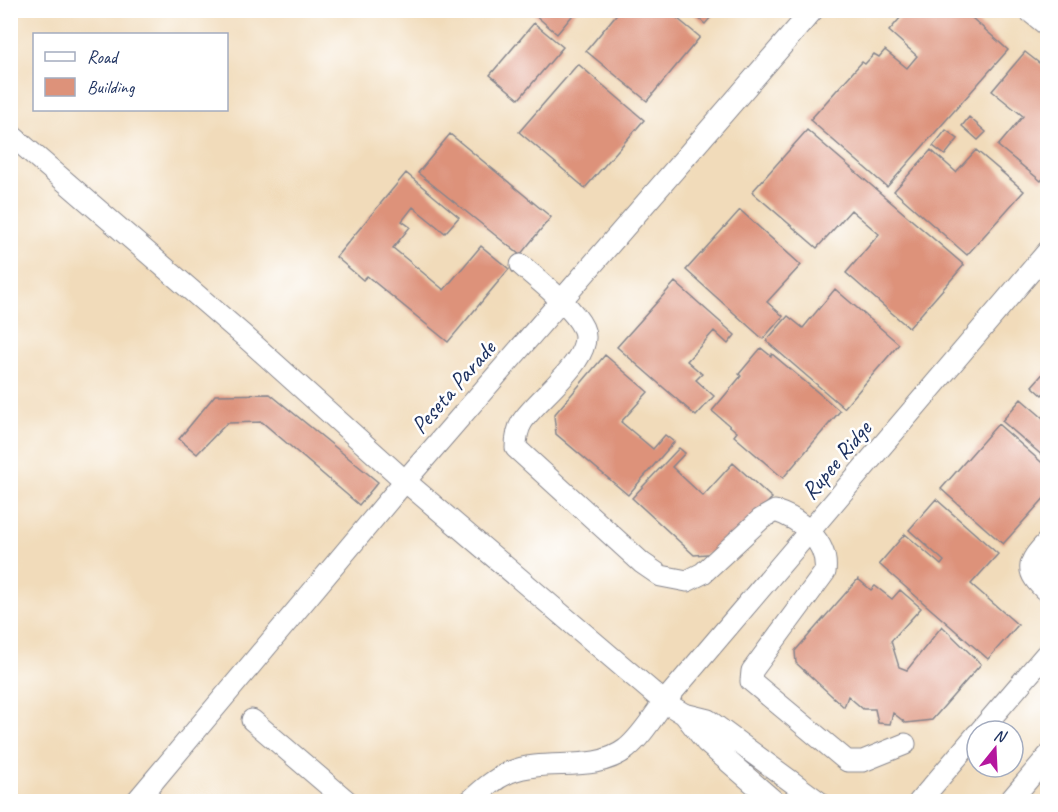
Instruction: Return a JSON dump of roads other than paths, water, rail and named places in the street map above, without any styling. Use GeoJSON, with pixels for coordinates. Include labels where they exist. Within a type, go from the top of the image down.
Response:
{"type":"FeatureCollection","features":[{"type":"Feature","properties":{"kind":"street","name":"Peseta Parade"},"geometry":{"type":"LineString","coordinates":[[136,801],[405,482],[813,10]]}},
{"type":"Feature","properties":{"kind":"street"},"geometry":{"type":"LineString","coordinates":[[1028,10],[1047,26]]}},
{"type":"Feature","properties":{"kind":"street"},"geometry":{"type":"LineString","coordinates":[[10,135],[243,335],[405,482],[664,702],[684,714],[708,720],[819,801]]}},
{"type":"Feature","properties":{"kind":"street","name":"Rupee Ridge"},"geometry":{"type":"LineString","coordinates":[[664,702],[1047,251]]}},
{"type":"Feature","properties":{"kind":"street"},"geometry":{"type":"LineString","coordinates":[[521,265],[561,300],[584,329],[584,346],[574,364],[523,421],[517,435],[516,448],[642,564],[662,576],[687,580],[703,573],[761,519],[775,511],[809,531],[821,548],[826,561],[825,572],[752,671],[751,681],[847,761],[863,761],[905,744]]}},
{"type":"Feature","properties":{"kind":"street"},"geometry":{"type":"LineString","coordinates":[[1047,541],[1035,554],[1031,564],[1031,573],[1034,580],[1047,593]]}},
{"type":"Feature","properties":{"kind":"street"},"geometry":{"type":"LineString","coordinates":[[989,719],[1047,652]]}},
{"type":"Feature","properties":{"kind":"street"},"geometry":{"type":"LineString","coordinates":[[469,801],[489,783],[512,771],[550,764],[586,764],[626,749],[664,702]]}},
{"type":"Feature","properties":{"kind":"street"},"geometry":{"type":"LineString","coordinates":[[684,714],[706,742],[775,801]]}},
{"type":"Feature","properties":{"kind":"street"},"geometry":{"type":"LineString","coordinates":[[252,720],[348,801]]}},
{"type":"Feature","properties":{"kind":"street"},"geometry":{"type":"LineString","coordinates":[[919,801],[965,747]]}},
{"type":"Feature","properties":{"kind":"street"},"geometry":{"type":"LineString","coordinates":[[1009,801],[1047,756]]}}]}
